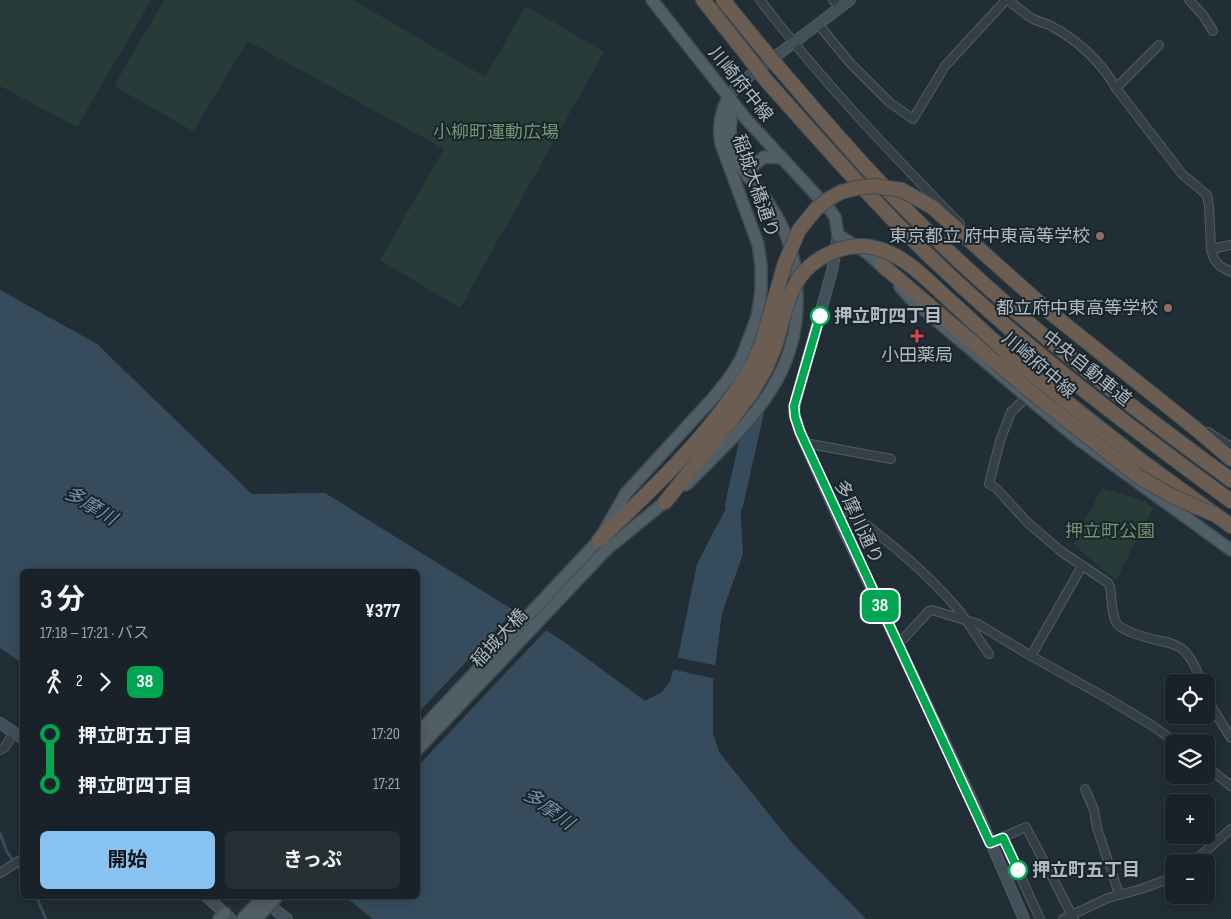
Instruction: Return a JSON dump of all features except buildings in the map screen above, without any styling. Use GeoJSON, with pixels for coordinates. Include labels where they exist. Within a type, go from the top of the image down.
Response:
{"type":"FeatureCollection","features":[{"type":"Feature","properties":{"kind":"highway","name":"中央自動車道"},"geometry":{"type":"LineString","coordinates":[[703,0],[765,79],[877,204],[942,269],[1042,357],[1231,501]]}},
{"type":"Feature","properties":{"kind":"highway","name":"中央自動車道"},"geometry":{"type":"LineString","coordinates":[[724,0],[779,68],[892,196],[954,256],[1088,371],[1231,480]]}},
{"type":"Feature","properties":{"kind":"highway"},"geometry":{"type":"LineString","coordinates":[[603,545],[630,512],[704,432],[740,386],[753,364],[763,339],[785,263],[799,230],[816,209],[827,200],[841,192],[856,188],[874,186],[902,190],[916,197],[947,219],[1052,314],[1231,459]]}},
{"type":"Feature","properties":{"kind":"highway"},"geometry":{"type":"LineString","coordinates":[[665,502],[702,458],[752,392],[766,368],[792,291],[805,271],[833,251],[870,246],[892,254],[913,267],[1021,365],[1143,462],[1231,526]]}},
{"type":"Feature","properties":{"kind":"highway"},"geometry":{"type":"LineString","coordinates":[[882,265],[1036,396],[1139,476],[1172,496],[1213,514]]}},
{"type":"Feature","properties":{"kind":"main road","name":"川崎府中線"},"geometry":{"type":"LineString","coordinates":[[652,0],[728,98],[830,210],[835,217],[838,235],[882,265],[911,299],[1078,439],[1146,489],[1162,498],[1231,550]]}},
{"type":"Feature","properties":{"kind":"main road","name":"稲城大橋通り"},"geometry":{"type":"LineString","coordinates":[[603,545],[682,488],[743,426],[772,391],[783,372],[791,348],[798,305],[795,266],[786,235],[773,210],[748,177],[731,149],[729,137],[731,114],[728,98]]}},
{"type":"Feature","properties":{"kind":"main road","name":"稲城大橋通り"},"geometry":{"type":"LineString","coordinates":[[603,545],[630,488],[730,378],[741,359],[757,317],[761,291],[761,265],[758,244],[721,144],[719,130],[720,119],[728,98]]}},
{"type":"Feature","properties":{"kind":"main road"},"geometry":{"type":"LineString","coordinates":[[748,177],[753,166],[764,157],[781,158]]}},
{"type":"Feature","properties":{"kind":"main road","name":"川崎府中線"},"geometry":{"type":"LineString","coordinates":[[838,235],[872,244],[910,271],[1020,373],[1086,428],[1142,471],[1162,498]]}},
{"type":"Feature","properties":{"kind":"main road"},"geometry":{"type":"LineString","coordinates":[[1078,439],[1086,428]]}},
{"type":"Feature","properties":{"kind":"main road","name":"稲城大橋"},"geometry":{"type":"LineString","coordinates":[[420,731],[603,545]]}},
{"type":"Feature","properties":{"kind":"main road","name":"稲城大橋"},"geometry":{"type":"LineString","coordinates":[[420,747],[603,545]]}},
{"type":"Feature","properties":{"kind":"main road"},"geometry":{"type":"LineString","coordinates":[[242,919],[261,899]]}},
{"type":"Feature","properties":{"kind":"main road"},"geometry":{"type":"LineString","coordinates":[[256,919],[275,899]]}},
{"type":"Feature","properties":{"kind":"street"},"geometry":{"type":"LineString","coordinates":[[760,0],[793,43],[884,147],[969,232],[1059,313],[1164,398],[1231,448]]}},
{"type":"Feature","properties":{"kind":"street"},"geometry":{"type":"LineString","coordinates":[[728,98],[739,84],[818,24],[837,4],[850,0]]}},
{"type":"Feature","properties":{"kind":"street"},"geometry":{"type":"LineString","coordinates":[[818,24],[845,56],[889,102],[913,119],[945,66],[1007,0],[1033,19],[1051,26],[1091,54],[1108,73],[1116,88],[1182,174],[1207,195],[1211,249],[1214,259],[1220,266],[1231,272]]}},
{"type":"Feature","properties":{"kind":"street"},"geometry":{"type":"LineString","coordinates":[[1189,0],[1203,14],[1213,31]]}},
{"type":"Feature","properties":{"kind":"street"},"geometry":{"type":"LineString","coordinates":[[1116,88],[1159,45]]}},
{"type":"Feature","properties":{"kind":"street","name":"多摩川通り"},"geometry":{"type":"LineString","coordinates":[[838,235],[832,271],[794,406],[795,417],[836,512],[1024,919]]}},
{"type":"Feature","properties":{"kind":"street"},"geometry":{"type":"LineString","coordinates":[[1211,249],[1231,244]]}},
{"type":"Feature","properties":{"kind":"street"},"geometry":{"type":"LineString","coordinates":[[1026,397],[1011,412],[1000,441],[989,484],[996,488],[1028,523],[1062,552],[1108,583],[1115,620],[1119,627],[1141,636],[1171,642],[1188,652],[1196,665],[1199,674]]}},
{"type":"Feature","properties":{"kind":"street"},"geometry":{"type":"LineString","coordinates":[[805,443],[890,459]]}},
{"type":"Feature","properties":{"kind":"street"},"geometry":{"type":"LineString","coordinates":[[836,512],[849,512],[899,552],[943,592],[966,620],[989,654]]}},
{"type":"Feature","properties":{"kind":"street"},"geometry":{"type":"LineString","coordinates":[[1031,656],[1082,566]]}},
{"type":"Feature","properties":{"kind":"street"},"geometry":{"type":"LineString","coordinates":[[897,642],[904,638],[932,610],[978,624],[1110,700],[1165,735]]}},
{"type":"Feature","properties":{"kind":"street"},"geometry":{"type":"LineString","coordinates":[[1215,712],[1231,738]]}},
{"type":"Feature","properties":{"kind":"street"},"geometry":{"type":"LineString","coordinates":[[0,723],[18,735],[0,750]]}},
{"type":"Feature","properties":{"kind":"street"},"geometry":{"type":"LineString","coordinates":[[1215,772],[1230,781]]}},
{"type":"Feature","properties":{"kind":"street"},"geometry":{"type":"LineString","coordinates":[[1085,789],[1094,810],[1097,828],[1120,894]]}},
{"type":"Feature","properties":{"kind":"street"},"geometry":{"type":"LineString","coordinates":[[990,843],[1026,827],[1073,917]]}},
{"type":"Feature","properties":{"kind":"street"},"geometry":{"type":"LineString","coordinates":[[1202,854],[1231,830]]}},
{"type":"Feature","properties":{"kind":"street"},"geometry":{"type":"LineString","coordinates":[[1003,838],[1040,919]]}},
{"type":"Feature","properties":{"kind":"street"},"geometry":{"type":"LineString","coordinates":[[0,873],[20,860]]}},
{"type":"Feature","properties":{"kind":"street"},"geometry":{"type":"LineString","coordinates":[[1063,919],[1073,917],[1103,900],[1165,880]]}},
{"type":"Feature","properties":{"kind":"street"},"geometry":{"type":"LineString","coordinates":[[209,899],[225,917]]}},
{"type":"Feature","properties":{"kind":"street"},"geometry":{"type":"LineString","coordinates":[[262,899],[287,919]]}},
{"type":"Feature","properties":{"kind":"green space"},"geometry":{"type":"Polygon","coordinates":[[[0,0],[151,0],[77,127],[0,86],[0,0]]]}},
{"type":"Feature","properties":{"kind":"green space","name":"小柳町運動広場"},"geometry":{"type":"Polygon","coordinates":[[[164,0],[353,0],[485,77],[526,6],[604,52],[460,308],[380,260],[444,149],[248,41],[193,131],[114,86],[164,0]]]}},
{"type":"Feature","properties":{"kind":"green space","name":"押立町公園"},"geometry":{"type":"Polygon","coordinates":[[[1102,488],[1144,501],[1153,508],[1116,580],[1073,544],[1102,488]]]}},
{"type":"Feature","properties":{"kind":"water","name":"多摩川"},"geometry":{"type":"Polygon","coordinates":[[[0,290],[97,344],[252,494],[325,493],[563,641],[645,701],[662,692],[670,681],[679,652],[697,564],[739,483],[743,554],[722,613],[713,683],[713,733],[719,752],[792,843],[866,919],[373,919],[348,899],[420,899],[420,569],[20,569],[20,662],[0,648],[0,290]]]}},
{"type":"Feature","properties":{"kind":"pier"},"geometry":{"type":"Polygon","coordinates":[[[516,609],[548,628],[420,764],[420,711],[516,609]]]}},
{"type":"Feature","properties":{"kind":"pier"},"geometry":{"type":"Polygon","coordinates":[[[675,657],[718,666],[716,679],[671,669],[675,657]]]}},
{"type":"Feature","properties":{"kind":"waterway"},"geometry":{"type":"LineString","coordinates":[[734,505],[757,403]]}},
{"type":"Feature","properties":{"kind":"waterway"},"geometry":{"type":"LineString","coordinates":[[0,833],[7,852],[20,869]]}},
{"type":"Feature","properties":{"kind":"waterway"},"geometry":{"type":"LineString","coordinates":[[37,899],[46,919]]}},
{"type":"Feature","properties":{"kind":"bus line","name":"38"},"geometry":{"type":"LineString","coordinates":[[820,316],[794,406],[800,432],[845,533],[974,804],[990,843],[1003,838],[1018,870]]}},
{"type":"Feature","properties":{"kind":"place","name":"東京都立 府中東高等学校"},"geometry":{"type":"Point","coordinates":[1100,236]}},
{"type":"Feature","properties":{"kind":"place","name":"都立府中東高等学校"},"geometry":{"type":"Point","coordinates":[1168,308]}},
{"type":"Feature","properties":{"kind":"place","name":"押立町四丁目"},"geometry":{"type":"Point","coordinates":[820,316]}},
{"type":"Feature","properties":{"kind":"place","name":"小田薬局"},"geometry":{"type":"Point","coordinates":[917,336]}},
{"type":"Feature","properties":{"kind":"place","name":"押立町五丁目"},"geometry":{"type":"Point","coordinates":[1018,870]}}]}
